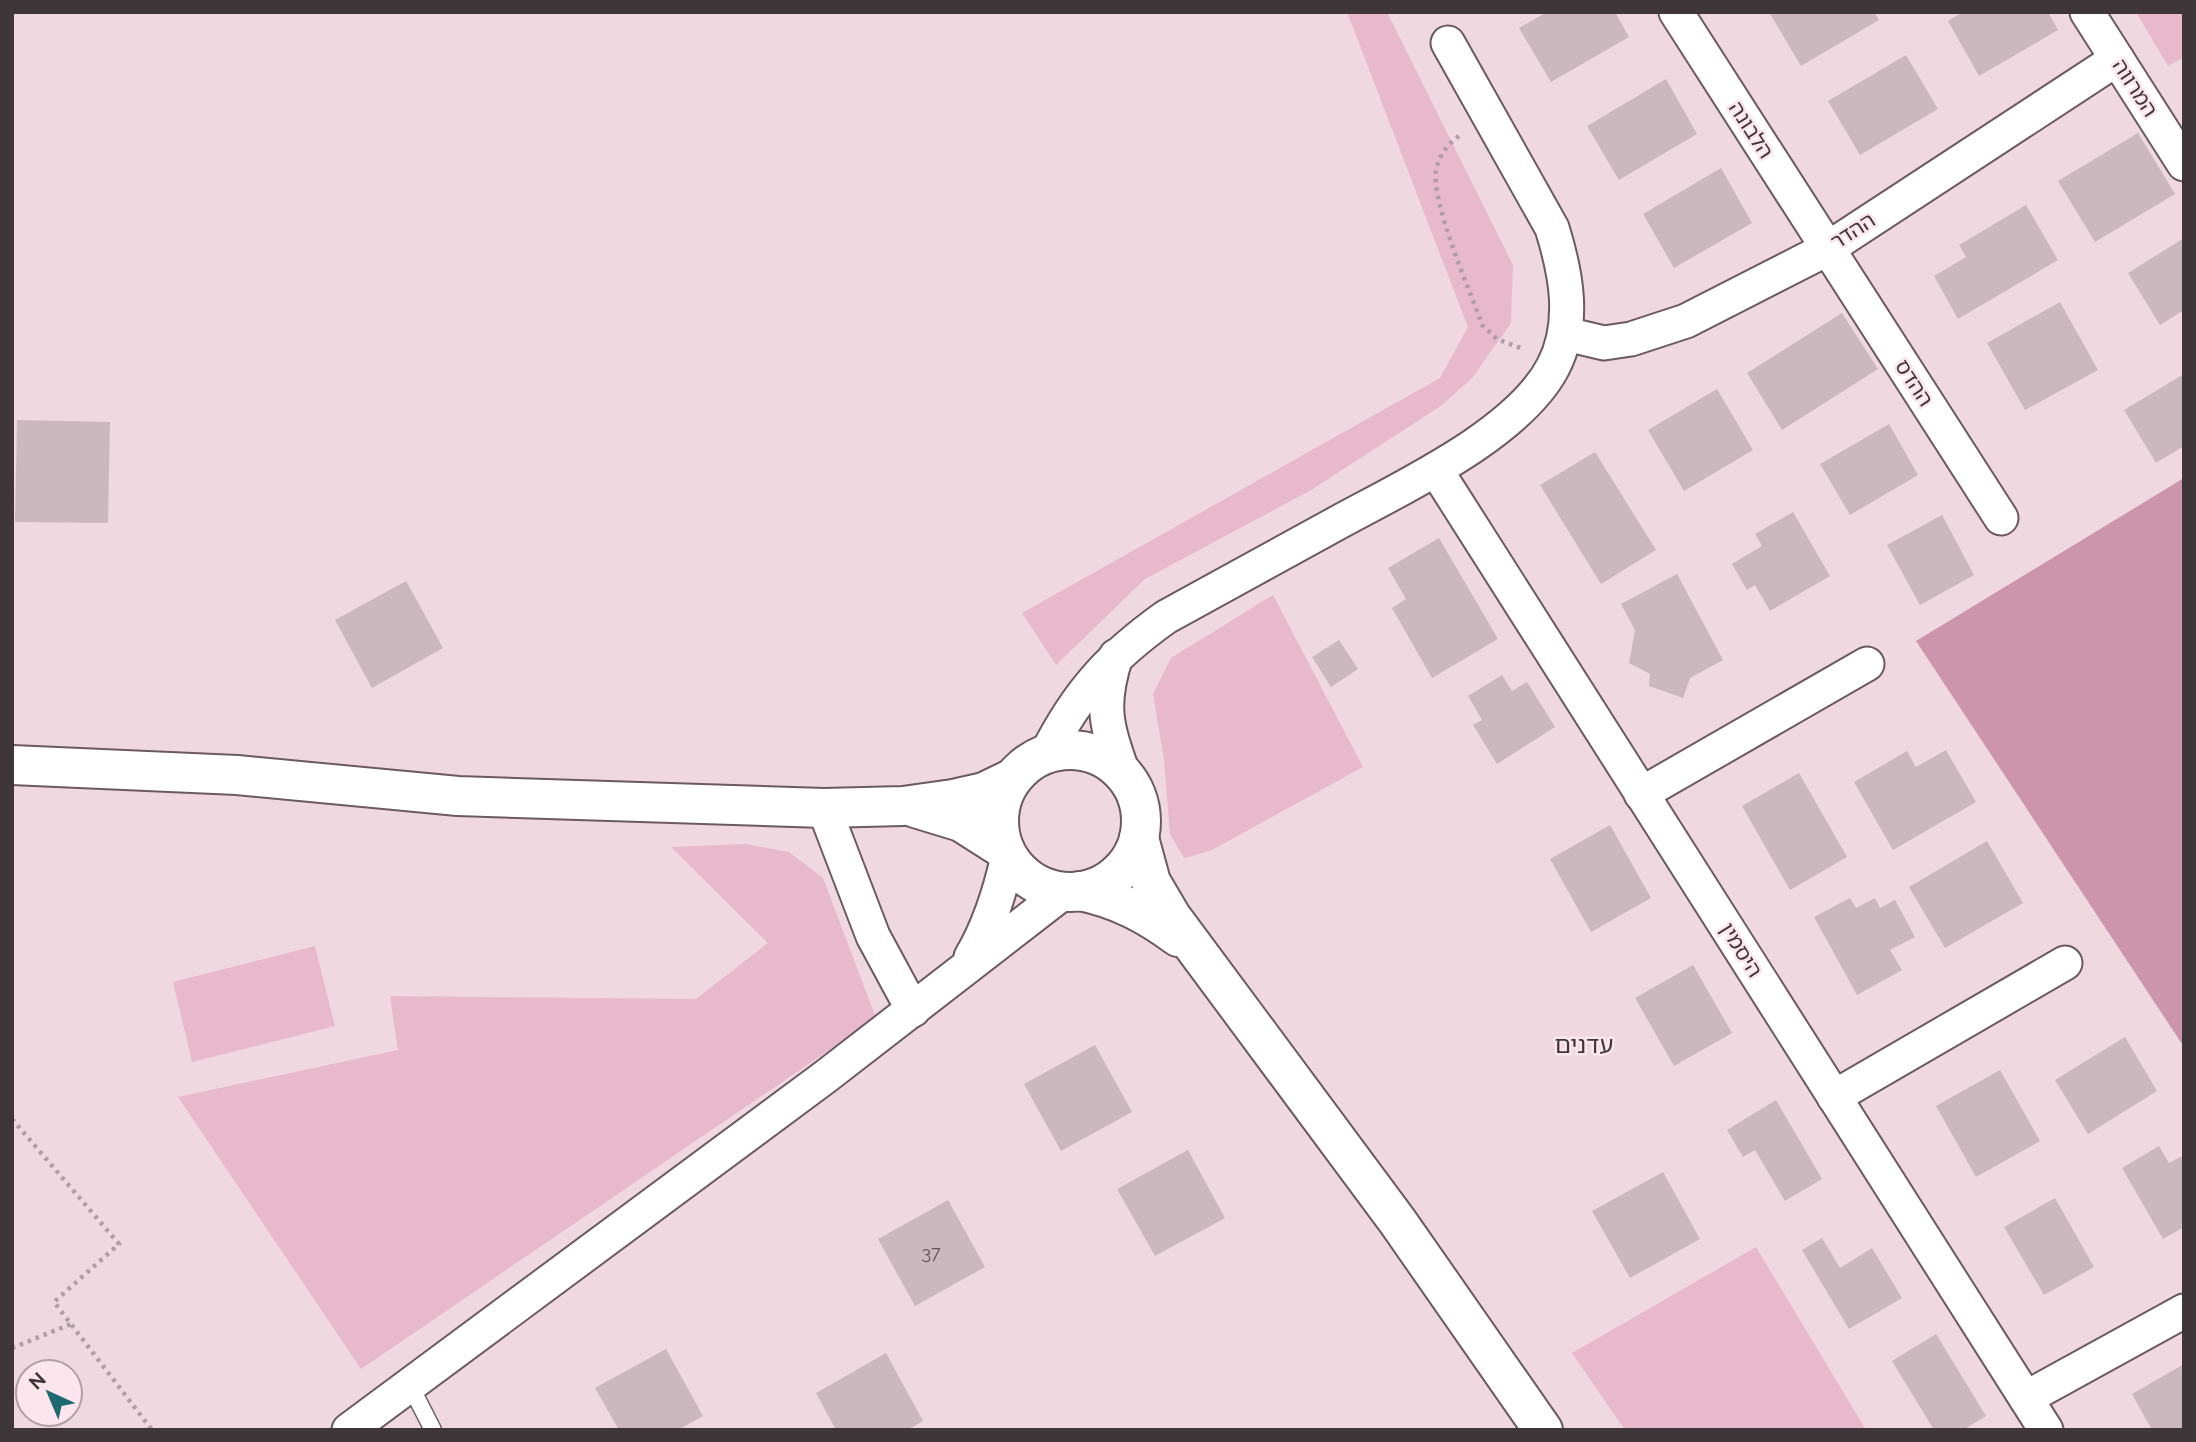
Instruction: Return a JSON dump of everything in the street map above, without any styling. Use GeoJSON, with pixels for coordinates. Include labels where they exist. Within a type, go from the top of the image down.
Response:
{"type":"FeatureCollection","features":[{"type":"Feature","properties":{"kind":"street","name":"הלבונה"},"geometry":{"type":"LineString","coordinates":[[1676,12],[1827,248]]}},
{"type":"Feature","properties":{"kind":"street","name":"המרווה"},"geometry":{"type":"LineString","coordinates":[[2087,12],[2184,164]]}},
{"type":"Feature","properties":{"kind":"street"},"geometry":{"type":"LineString","coordinates":[[1047,753],[1080,695],[1116,656],[1166,617],[1436,470],[1494,430],[1552,370],[1561,346],[1566,296],[1562,259],[1552,228],[1448,43]]}},
{"type":"Feature","properties":{"kind":"street","name":"ההדר"},"geometry":{"type":"LineString","coordinates":[[1561,346],[1604,343],[1661,331],[1827,248],[2117,59]]}},
{"type":"Feature","properties":{"kind":"street","name":"ההדס"},"geometry":{"type":"LineString","coordinates":[[1827,248],[2001,518]]}},
{"type":"Feature","properties":{"kind":"street","name":"היסמין"},"geometry":{"type":"LineString","coordinates":[[1436,470],[2046,1430]]}},
{"type":"Feature","properties":{"kind":"street"},"geometry":{"type":"LineString","coordinates":[[1116,656],[1105,704],[1110,736],[1123,773],[1139,803],[1139,838],[1151,882],[1191,946],[1398,1222],[1543,1430]]}},
{"type":"Feature","properties":{"kind":"street"},"geometry":{"type":"LineString","coordinates":[[1642,794],[1867,664]]}},
{"type":"Feature","properties":{"kind":"street"},"geometry":{"type":"LineString","coordinates":[[962,971],[985,934],[1000,893],[1007,853],[999,813],[1004,794],[1013,778],[1028,763],[1047,753],[1067,749],[1088,751],[1108,760],[1123,773]]}},
{"type":"Feature","properties":{"kind":"street"},"geometry":{"type":"LineString","coordinates":[[12,765],[237,775],[458,796],[824,808],[903,806],[984,792],[1013,778]]}},
{"type":"Feature","properties":{"kind":"street"},"geometry":{"type":"LineString","coordinates":[[903,806],[935,812],[961,822],[1007,853],[1032,881],[1108,897],[1136,909],[1191,946]]}},
{"type":"Feature","properties":{"kind":"street"},"geometry":{"type":"LineString","coordinates":[[824,808],[873,936],[913,1010]]}},
{"type":"Feature","properties":{"kind":"street"},"geometry":{"type":"LineString","coordinates":[[349,1430],[1072,891],[1100,885],[1118,873],[1131,857],[1139,838]]}},
{"type":"Feature","properties":{"kind":"street"},"geometry":{"type":"LineString","coordinates":[[1834,1097],[2066,963]]}},
{"type":"Feature","properties":{"kind":"street"},"geometry":{"type":"LineString","coordinates":[[2026,1398],[2184,1311]]}},
{"type":"Feature","properties":{"kind":"lane"},"geometry":{"type":"LineString","coordinates":[[410,1385],[433,1430]]}},
{"type":"Feature","properties":{"kind":"path"},"geometry":{"type":"LineString","coordinates":[[1488,114],[1447,145],[1437,170],[1437,195],[1482,325],[1497,339],[1517,348],[1561,346]]}},
{"type":"Feature","properties":{"kind":"path"},"geometry":{"type":"LineString","coordinates":[[12,1119],[119,1244],[54,1302],[152,1430]]}},
{"type":"Feature","properties":{"kind":"path"},"geometry":{"type":"LineString","coordinates":[[12,1348],[71,1324]]}},
{"type":"Feature","properties":{"kind":"shaded area"},"geometry":{"type":"Polygon","coordinates":[[[1347,12],[1387,12],[1513,265],[1511,323],[1472,378],[1442,405],[1313,489],[1145,579],[1056,665],[1022,613],[1440,378],[1468,327],[1347,12]]]}},
{"type":"Feature","properties":{"kind":"shaded area"},"geometry":{"type":"Polygon","coordinates":[[[2136,12],[2184,12],[2184,57],[2168,66],[2136,12]]]}},
{"type":"Feature","properties":{"kind":"shaded area"},"geometry":{"type":"Polygon","coordinates":[[[2184,478],[2184,1047],[1916,641],[2184,478]]]}},
{"type":"Feature","properties":{"kind":"shaded area"},"geometry":{"type":"Polygon","coordinates":[[[1273,595],[1363,767],[1210,851],[1184,858],[1170,834],[1164,760],[1153,694],[1171,658],[1273,595]]]}},
{"type":"Feature","properties":{"kind":"shaded area"},"geometry":{"type":"Polygon","coordinates":[[[745,844],[789,852],[823,878],[876,1018],[361,1369],[178,1097],[398,1050],[390,996],[696,999],[768,943],[671,847],[745,844]]]}},
{"type":"Feature","properties":{"kind":"shaded area"},"geometry":{"type":"Polygon","coordinates":[[[315,946],[335,1026],[192,1062],[173,982],[315,946]]]}},
{"type":"Feature","properties":{"kind":"shaded area"},"geometry":{"type":"Polygon","coordinates":[[[1756,1247],[1866,1430],[1625,1430],[1572,1353],[1756,1247]]]}},
{"type":"Feature","properties":{"kind":"building"},"geometry":{"type":"Polygon","coordinates":[[[1547,12],[1615,12],[1629,37],[1551,82],[1519,28],[1547,12]]]}},
{"type":"Feature","properties":{"kind":"building"},"geometry":{"type":"Polygon","coordinates":[[[1769,12],[1874,12],[1879,20],[1801,66],[1769,12]]]}},
{"type":"Feature","properties":{"kind":"building"},"geometry":{"type":"Polygon","coordinates":[[[1963,12],[2048,12],[2058,30],[1979,76],[1948,21],[1963,12]]]}},
{"type":"Feature","properties":{"kind":"building"},"geometry":{"type":"Polygon","coordinates":[[[1906,55],[1938,109],[1860,155],[1828,101],[1906,55]]]}},
{"type":"Feature","properties":{"kind":"building"},"geometry":{"type":"Polygon","coordinates":[[[1666,79],[1697,134],[1619,180],[1587,126],[1666,79]]]}},
{"type":"Feature","properties":{"kind":"building"},"geometry":{"type":"Polygon","coordinates":[[[2138,133],[2175,194],[2095,242],[2058,181],[2138,133]]]}},
{"type":"Feature","properties":{"kind":"building"},"geometry":{"type":"Polygon","coordinates":[[[1721,168],[1752,223],[1674,268],[1643,214],[1721,168]]]}},
{"type":"Feature","properties":{"kind":"building"},"geometry":{"type":"Polygon","coordinates":[[[2026,205],[2058,260],[1958,319],[1934,276],[1966,257],[1959,245],[2026,205]]]}},
{"type":"Feature","properties":{"kind":"building"},"geometry":{"type":"Polygon","coordinates":[[[2184,238],[2184,310],[2160,325],[2128,273],[2184,238]]]}},
{"type":"Feature","properties":{"kind":"building"},"geometry":{"type":"Polygon","coordinates":[[[2060,302],[2098,370],[2025,410],[1987,343],[2060,302]]]}},
{"type":"Feature","properties":{"kind":"building"},"geometry":{"type":"Polygon","coordinates":[[[1842,313],[1878,369],[1782,430],[1747,373],[1842,313]]]}},
{"type":"Feature","properties":{"kind":"building"},"geometry":{"type":"Polygon","coordinates":[[[2184,374],[2184,446],[2156,463],[2124,410],[2184,374]]]}},
{"type":"Feature","properties":{"kind":"building"},"geometry":{"type":"Polygon","coordinates":[[[1717,389],[1753,450],[1684,491],[1648,430],[1717,389]]]}},
{"type":"Feature","properties":{"kind":"building"},"geometry":{"type":"Polygon","coordinates":[[[17,420],[110,422],[108,523],[15,522],[17,420]]]}},
{"type":"Feature","properties":{"kind":"building"},"geometry":{"type":"Polygon","coordinates":[[[1889,424],[1918,475],[1850,515],[1820,464],[1889,424]]]}},
{"type":"Feature","properties":{"kind":"building"},"geometry":{"type":"Polygon","coordinates":[[[1595,452],[1656,550],[1601,584],[1540,485],[1595,452]]]}},
{"type":"Feature","properties":{"kind":"building"},"geometry":{"type":"Polygon","coordinates":[[[1793,512],[1830,576],[1770,611],[1755,585],[1747,590],[1732,564],[1762,546],[1755,534],[1793,512]]]}},
{"type":"Feature","properties":{"kind":"building"},"geometry":{"type":"Polygon","coordinates":[[[1942,515],[1974,575],[1920,605],[1887,545],[1942,515]]]}},
{"type":"Feature","properties":{"kind":"building"},"geometry":{"type":"Polygon","coordinates":[[[1439,538],[1498,639],[1432,678],[1392,608],[1406,599],[1388,568],[1439,538]]]}},
{"type":"Feature","properties":{"kind":"building"},"geometry":{"type":"Polygon","coordinates":[[[1677,574],[1723,660],[1690,678],[1683,698],[1649,686],[1650,674],[1629,663],[1635,630],[1621,604],[1677,574]]]}},
{"type":"Feature","properties":{"kind":"building"},"geometry":{"type":"Polygon","coordinates":[[[406,581],[443,648],[372,688],[335,620],[406,581]]]}},
{"type":"Feature","properties":{"kind":"building"},"geometry":{"type":"Polygon","coordinates":[[[1339,640],[1358,669],[1331,687],[1312,657],[1339,640]]]}},
{"type":"Feature","properties":{"kind":"building"},"geometry":{"type":"Polygon","coordinates":[[[1502,675],[1512,691],[1527,682],[1555,727],[1497,764],[1473,725],[1482,720],[1468,696],[1502,675]]]}},
{"type":"Feature","properties":{"kind":"building"},"geometry":{"type":"Polygon","coordinates":[[[1946,750],[1976,802],[1893,850],[1854,782],[1907,751],[1916,767],[1946,750]]]}},
{"type":"Feature","properties":{"kind":"building"},"geometry":{"type":"Polygon","coordinates":[[[1799,773],[1847,857],[1790,890],[1742,806],[1799,773]]]}},
{"type":"Feature","properties":{"kind":"building"},"geometry":{"type":"Polygon","coordinates":[[[1610,825],[1651,898],[1591,932],[1550,859],[1610,825]]]}},
{"type":"Feature","properties":{"kind":"building"},"geometry":{"type":"Polygon","coordinates":[[[1987,841],[2023,903],[1945,948],[1909,887],[1987,841]]]}},
{"type":"Feature","properties":{"kind":"building"},"geometry":{"type":"Polygon","coordinates":[[[1850,898],[1856,908],[1875,898],[1880,908],[1895,900],[1915,937],[1890,950],[1902,970],[1857,995],[1814,917],[1850,898]]]}},
{"type":"Feature","properties":{"kind":"building"},"geometry":{"type":"Polygon","coordinates":[[[1693,965],[1732,1033],[1674,1066],[1635,998],[1693,965]]]}},
{"type":"Feature","properties":{"kind":"building"},"geometry":{"type":"Polygon","coordinates":[[[2125,1037],[2157,1091],[2088,1134],[2055,1080],[2125,1037]]]}},
{"type":"Feature","properties":{"kind":"building"},"geometry":{"type":"Polygon","coordinates":[[[1095,1045],[1132,1112],[1061,1151],[1024,1084],[1095,1045]]]}},
{"type":"Feature","properties":{"kind":"building"},"geometry":{"type":"Polygon","coordinates":[[[2000,1070],[2040,1141],[1976,1177],[1936,1106],[2000,1070]]]}},
{"type":"Feature","properties":{"kind":"building"},"geometry":{"type":"Polygon","coordinates":[[[1776,1100],[1822,1179],[1785,1201],[1755,1150],[1743,1157],[1727,1130],[1776,1100]]]}},
{"type":"Feature","properties":{"kind":"building"},"geometry":{"type":"Polygon","coordinates":[[[2159,1146],[2169,1163],[2184,1155],[2184,1227],[2163,1239],[2122,1168],[2159,1146]]]}},
{"type":"Feature","properties":{"kind":"building"},"geometry":{"type":"Polygon","coordinates":[[[1188,1150],[1225,1218],[1155,1256],[1117,1189],[1188,1150]]]}},
{"type":"Feature","properties":{"kind":"building"},"geometry":{"type":"Polygon","coordinates":[[[1663,1172],[1700,1239],[1630,1278],[1592,1211],[1663,1172]]]}},
{"type":"Feature","properties":{"kind":"building"},"geometry":{"type":"Polygon","coordinates":[[[2055,1198],[2094,1267],[2044,1295],[2004,1227],[2055,1198]]]}},
{"type":"Feature","properties":{"kind":"building"},"geometry":{"type":"Polygon","coordinates":[[[948,1200],[985,1267],[915,1306],[878,1239],[948,1200]]]}},
{"type":"Feature","properties":{"kind":"building"},"geometry":{"type":"Polygon","coordinates":[[[1822,1238],[1840,1268],[1872,1248],[1902,1298],[1849,1329],[1802,1250],[1822,1238]]]}},
{"type":"Feature","properties":{"kind":"building"},"geometry":{"type":"Polygon","coordinates":[[[1936,1334],[1986,1416],[1963,1430],[1934,1430],[1892,1361],[1936,1334]]]}},
{"type":"Feature","properties":{"kind":"building"},"geometry":{"type":"Polygon","coordinates":[[[666,1349],[703,1416],[678,1430],[619,1430],[595,1388],[666,1349]]]}},
{"type":"Feature","properties":{"kind":"building"},"geometry":{"type":"Polygon","coordinates":[[[886,1353],[923,1421],[907,1430],[836,1430],[816,1393],[886,1353]]]}},
{"type":"Feature","properties":{"kind":"building"},"geometry":{"type":"Polygon","coordinates":[[[2184,1364],[2184,1430],[2152,1430],[2132,1394],[2184,1364]]]}},
{"type":"Feature","properties":{"kind":"district","name":"עדנים"},"geometry":{"type":"Point","coordinates":[1584,1045]}}]}
